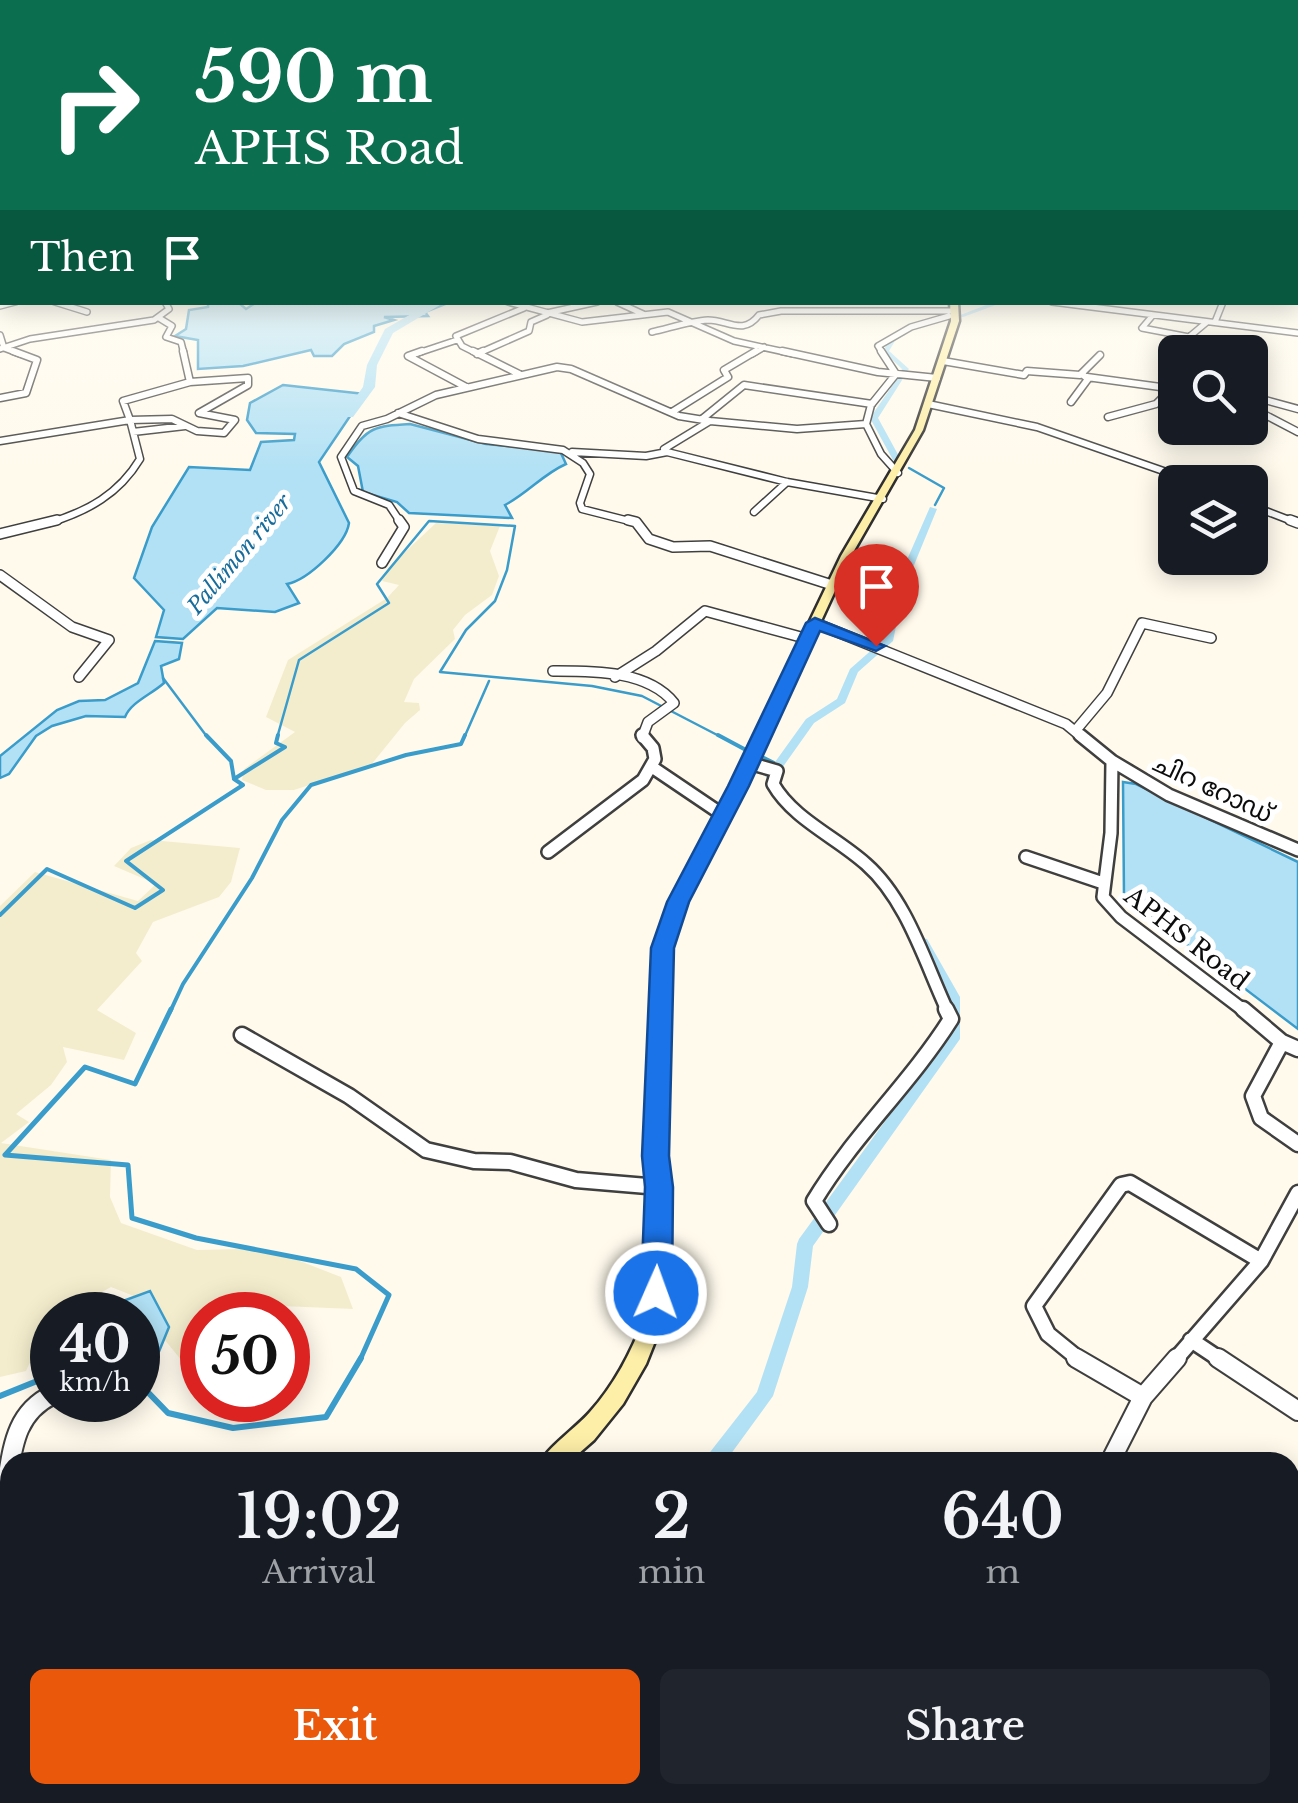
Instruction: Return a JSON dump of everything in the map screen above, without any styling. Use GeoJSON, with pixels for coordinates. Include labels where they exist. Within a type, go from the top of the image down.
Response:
{"type":"FeatureCollection","features":[{"type":"Feature","properties":{"kind":"main road"},"geometry":{"type":"LineString","coordinates":[[562,1452],[599,1417],[643,1352],[654,1316],[662,948],[678,902],[749,764],[832,586],[898,472],[943,361],[954,310]]}},
{"type":"Feature","properties":{"kind":"street"},"geometry":{"type":"LineString","coordinates":[[65,305],[87,312]]}},
{"type":"Feature","properties":{"kind":"street"},"geometry":{"type":"LineString","coordinates":[[2,349],[30,339],[159,318],[169,309],[167,305]]}},
{"type":"Feature","properties":{"kind":"street"},"geometry":{"type":"LineString","coordinates":[[516,305],[592,322],[672,312],[722,337],[896,374],[937,378]]}},
{"type":"Feature","properties":{"kind":"street"},"geometry":{"type":"LineString","coordinates":[[477,354],[529,330],[534,320],[545,314],[584,305]]}},
{"type":"Feature","properties":{"kind":"street"},"geometry":{"type":"LineString","coordinates":[[623,305],[642,314]]}},
{"type":"Feature","properties":{"kind":"street"},"geometry":{"type":"LineString","coordinates":[[1076,305],[1298,332]]}},
{"type":"Feature","properties":{"kind":"street"},"geometry":{"type":"LineString","coordinates":[[1140,313],[1145,305]]}},
{"type":"Feature","properties":{"kind":"street"},"geometry":{"type":"LineString","coordinates":[[1154,315],[1142,328],[1189,337],[1211,322],[1220,305]]}},
{"type":"Feature","properties":{"kind":"street"},"geometry":{"type":"LineString","coordinates":[[466,386],[408,356],[456,340],[462,330],[525,308]]}},
{"type":"Feature","properties":{"kind":"street"},"geometry":{"type":"LineString","coordinates":[[652,332],[712,320],[736,328],[753,324],[758,315],[781,311],[954,310]]}},
{"type":"Feature","properties":{"kind":"street"},"geometry":{"type":"LineString","coordinates":[[896,374],[878,350],[881,343],[954,310]]}},
{"type":"Feature","properties":{"kind":"street"},"geometry":{"type":"LineString","coordinates":[[159,318],[172,326],[166,337],[181,342],[190,382]]}},
{"type":"Feature","properties":{"kind":"street"},"geometry":{"type":"LineString","coordinates":[[0,335],[2,349]]}},
{"type":"Feature","properties":{"kind":"street"},"geometry":{"type":"LineString","coordinates":[[456,340],[519,374]]}},
{"type":"Feature","properties":{"kind":"street"},"geometry":{"type":"LineString","coordinates":[[672,412],[728,377],[724,370],[764,347]]}},
{"type":"Feature","properties":{"kind":"street"},"geometry":{"type":"LineString","coordinates":[[0,398],[26,393],[37,360],[2,349]]}},
{"type":"Feature","properties":{"kind":"street"},"geometry":{"type":"LineString","coordinates":[[1071,402],[1100,355]]}},
{"type":"Feature","properties":{"kind":"street"},"geometry":{"type":"LineString","coordinates":[[943,361],[1024,375],[1026,371],[1085,376],[1158,387]]}},
{"type":"Feature","properties":{"kind":"street"},"geometry":{"type":"LineString","coordinates":[[382,563],[404,527],[389,505],[356,494],[342,457],[362,426],[466,386],[566,367],[672,412],[706,420],[809,429],[866,424]]}},
{"type":"Feature","properties":{"kind":"street"},"geometry":{"type":"LineString","coordinates":[[896,374],[872,404],[866,424],[882,454],[898,472]]}},
{"type":"Feature","properties":{"kind":"street"},"geometry":{"type":"LineString","coordinates":[[0,534],[58,522],[122,485],[140,458],[132,432],[124,401],[190,382],[244,376],[249,382],[199,414],[234,420],[224,433],[185,426],[132,432]]}},
{"type":"Feature","properties":{"kind":"street"},"geometry":{"type":"LineString","coordinates":[[667,452],[664,448],[706,420],[744,385],[872,404]]}},
{"type":"Feature","properties":{"kind":"street"},"geometry":{"type":"LineString","coordinates":[[1268,401],[1298,409]]}},
{"type":"Feature","properties":{"kind":"street"},"geometry":{"type":"LineString","coordinates":[[1108,417],[1158,402]]}},
{"type":"Feature","properties":{"kind":"street"},"geometry":{"type":"LineString","coordinates":[[928,404],[1038,427],[1158,469]]}},
{"type":"Feature","properties":{"kind":"street"},"geometry":{"type":"LineString","coordinates":[[398,413],[478,439],[569,452],[646,456],[667,452],[787,482],[882,499]]}},
{"type":"Feature","properties":{"kind":"street"},"geometry":{"type":"LineString","coordinates":[[1268,416],[1298,432]]}},
{"type":"Feature","properties":{"kind":"street"},"geometry":{"type":"LineString","coordinates":[[0,441],[130,421],[176,420],[185,426]]}},
{"type":"Feature","properties":{"kind":"street"},"geometry":{"type":"LineString","coordinates":[[569,452],[590,474],[580,503],[582,508],[636,522],[649,538],[674,547],[710,546],[832,586]]}},
{"type":"Feature","properties":{"kind":"street"},"geometry":{"type":"LineString","coordinates":[[754,512],[787,482]]}},
{"type":"Feature","properties":{"kind":"street"},"geometry":{"type":"LineString","coordinates":[[1268,511],[1298,523]]}},
{"type":"Feature","properties":{"kind":"street"},"geometry":{"type":"LineString","coordinates":[[0,576],[72,627],[110,640],[79,677]]}},
{"type":"Feature","properties":{"kind":"street"},"geometry":{"type":"LineString","coordinates":[[615,677],[656,652],[702,612],[808,638]]}},
{"type":"Feature","properties":{"kind":"street"},"geometry":{"type":"LineString","coordinates":[[815,623],[1076,730],[1112,761]]}},
{"type":"Feature","properties":{"kind":"street"},"geometry":{"type":"LineString","coordinates":[[1076,730],[1107,693],[1142,623],[1211,638]]}},
{"type":"Feature","properties":{"kind":"street"},"geometry":{"type":"LineString","coordinates":[[548,852],[642,780],[652,768],[653,748],[641,732],[648,721],[674,703],[666,692],[647,681],[554,671]]}},
{"type":"Feature","properties":{"kind":"street","name":"ചിറ റോഡ്"},"geometry":{"type":"LineString","coordinates":[[1112,761],[1169,795],[1298,850]]}},
{"type":"Feature","properties":{"kind":"street","name":"APHS Road"},"geometry":{"type":"LineString","coordinates":[[1112,761],[1111,833],[1102,897],[1282,1042],[1298,1049]]}},
{"type":"Feature","properties":{"kind":"street"},"geometry":{"type":"LineString","coordinates":[[749,764],[777,771],[773,784],[782,800],[868,865],[895,898],[951,1019],[916,1074],[828,1175],[814,1201],[829,1224]]}},
{"type":"Feature","properties":{"kind":"street"},"geometry":{"type":"LineString","coordinates":[[652,768],[724,814]]}},
{"type":"Feature","properties":{"kind":"street"},"geometry":{"type":"LineString","coordinates":[[1026,857],[1103,883]]}},
{"type":"Feature","properties":{"kind":"street"},"geometry":{"type":"LineString","coordinates":[[242,1035],[349,1096],[426,1150],[474,1162],[510,1162],[591,1182],[659,1187]]}},
{"type":"Feature","properties":{"kind":"street"},"geometry":{"type":"LineString","coordinates":[[1282,1042],[1252,1096],[1261,1118],[1298,1144]]}},
{"type":"Feature","properties":{"kind":"street"},"geometry":{"type":"LineString","coordinates":[[1143,1397],[1048,1336],[1035,1318],[1034,1306],[1121,1185],[1130,1183],[1261,1261]]}},
{"type":"Feature","properties":{"kind":"street"},"geometry":{"type":"LineString","coordinates":[[1115,1452],[1143,1397],[1261,1261],[1298,1194]]}},
{"type":"Feature","properties":{"kind":"street"},"geometry":{"type":"LineString","coordinates":[[1191,1340],[1298,1412]]}},
{"type":"Feature","properties":{"kind":"street"},"geometry":{"type":"LineString","coordinates":[[10,1452],[15,1420],[30,1405]]}},
{"type":"Feature","properties":{"kind":"shaded area"},"geometry":{"type":"Polygon","coordinates":[[[436,523],[500,526],[490,551],[499,576],[492,595],[465,615],[453,630],[455,639],[414,679],[404,702],[419,703],[420,710],[371,765],[294,790],[266,790],[242,780],[244,769],[295,732],[266,717],[288,660],[387,598],[399,585],[382,581],[388,568],[436,523]]]}},
{"type":"Feature","properties":{"kind":"shaded area"},"geometry":{"type":"Polygon","coordinates":[[[151,840],[240,848],[231,882],[219,897],[153,922],[136,953],[142,961],[97,1010],[136,1033],[124,1060],[63,1047],[67,1062],[51,1085],[16,1114],[29,1122],[1,1143],[111,1160],[110,1197],[121,1223],[197,1250],[241,1249],[287,1256],[341,1277],[353,1309],[310,1307],[310,1292],[180,1292],[180,1359],[164,1339],[160,1292],[124,1292],[111,1287],[102,1292],[30,1292],[30,1362],[26,1371],[0,1377],[0,906],[35,872],[138,901],[156,884],[114,866],[131,848],[151,840]]]}},
{"type":"Feature","properties":{"kind":"water"},"geometry":{"type":"Polygon","coordinates":[[[208,305],[241,305],[246,309],[252,305],[443,305],[425,312],[428,316],[384,317],[394,320],[374,326],[374,332],[344,344],[332,356],[314,356],[311,350],[243,366],[198,369],[198,340],[175,336],[186,329],[189,310],[208,305]]]}},
{"type":"Feature","properties":{"kind":"water"},"geometry":{"type":"Polygon","coordinates":[[[283,385],[365,394],[319,462],[349,523],[341,541],[315,568],[287,584],[299,603],[275,612],[217,608],[183,639],[156,637],[164,610],[134,578],[152,527],[189,467],[250,470],[261,442],[294,440],[295,434],[256,433],[247,420],[250,403],[283,385]]]}},
{"type":"Feature","properties":{"kind":"water"},"geometry":{"type":"Polygon","coordinates":[[[410,424],[486,444],[560,451],[566,464],[505,505],[512,518],[409,513],[397,502],[363,492],[358,466],[347,457],[360,439],[373,430],[410,424]]]}},
{"type":"Feature","properties":{"kind":"water"},"geometry":{"type":"Polygon","coordinates":[[[155,641],[182,643],[179,659],[161,666],[164,683],[125,717],[86,716],[52,726],[36,736],[9,774],[0,778],[0,756],[57,710],[79,701],[105,700],[138,683],[155,641]]]}},
{"type":"Feature","properties":{"kind":"water"},"geometry":{"type":"Polygon","coordinates":[[[1123,782],[1136,784],[1298,862],[1298,1029],[1124,897],[1123,782]]]}},
{"type":"Feature","properties":{"kind":"water"},"geometry":{"type":"Polygon","coordinates":[[[160,1310],[169,1327],[160,1349],[160,1310]]]}},
{"type":"Feature","properties":{"kind":"waterway","name":"Pallimon river"},"geometry":{"type":"LineString","coordinates":[[349,415],[369,387],[372,365],[389,331],[435,305]]}},
{"type":"Feature","properties":{"kind":"waterway"},"geometry":{"type":"LineString","coordinates":[[961,316],[992,305]]}},
{"type":"Feature","properties":{"kind":"waterway"},"geometry":{"type":"LineString","coordinates":[[903,334],[892,340],[886,351],[906,369],[903,373]]}},
{"type":"Feature","properties":{"kind":"waterway"},"geometry":{"type":"LineString","coordinates":[[897,460],[874,418],[901,377]]}},
{"type":"Feature","properties":{"kind":"waterway"},"geometry":{"type":"LineString","coordinates":[[909,468],[944,488],[935,505]]}},
{"type":"Feature","properties":{"kind":"waterway"},"geometry":{"type":"LineString","coordinates":[[771,776],[810,721],[841,701],[854,671],[888,641],[898,592],[933,509]]}},
{"type":"Feature","properties":{"kind":"waterway"},"geometry":{"type":"LineString","coordinates":[[277,738],[299,660],[389,603],[377,584],[429,521],[515,526],[507,570],[495,601],[466,630],[440,672],[592,686],[642,696],[723,738]]}},
{"type":"Feature","properties":{"kind":"waterway"},"geometry":{"type":"LineString","coordinates":[[163,678],[208,738]]}},
{"type":"Feature","properties":{"kind":"waterway"},"geometry":{"type":"LineString","coordinates":[[464,738],[489,681]]}},
{"type":"Feature","properties":{"kind":"waterway"},"geometry":{"type":"LineString","coordinates":[[206,735],[231,761],[234,779]]}},
{"type":"Feature","properties":{"kind":"waterway"},"geometry":{"type":"LineString","coordinates":[[234,779],[285,747],[276,743],[278,735]]}},
{"type":"Feature","properties":{"kind":"waterway"},"geometry":{"type":"LineString","coordinates":[[170,1012],[183,984],[252,878],[282,820],[311,785],[406,755],[461,744],[465,735]]}},
{"type":"Feature","properties":{"kind":"waterway"},"geometry":{"type":"LineString","coordinates":[[718,735],[746,750]]}},
{"type":"Feature","properties":{"kind":"waterway"},"geometry":{"type":"LineString","coordinates":[[762,757],[778,765]]}},
{"type":"Feature","properties":{"kind":"waterway"},"geometry":{"type":"LineString","coordinates":[[0,915],[47,869],[135,908],[163,890],[126,861],[243,785],[234,779]]}},
{"type":"Feature","properties":{"kind":"waterway"},"geometry":{"type":"LineString","coordinates":[[722,1452],[764,1396],[800,1287],[805,1244],[953,1039],[953,997],[922,942]]}},
{"type":"Feature","properties":{"kind":"waterway"},"geometry":{"type":"LineString","coordinates":[[171,1009],[135,1084],[85,1067],[5,1155],[128,1165],[132,1218],[196,1238],[356,1269],[389,1295],[361,1359]]}},
{"type":"Feature","properties":{"kind":"waterway"},"geometry":{"type":"LineString","coordinates":[[160,1405],[168,1413],[233,1428],[326,1417],[361,1359]]}},
{"type":"Feature","properties":{"kind":"waterway"},"geometry":{"type":"LineString","coordinates":[[0,1396],[30,1384]]}},
{"type":"Feature","properties":{"kind":"route"},"geometry":{"type":"LineString","coordinates":[[656,1293],[662,948],[678,902],[815,623],[876,646]]}}]}
